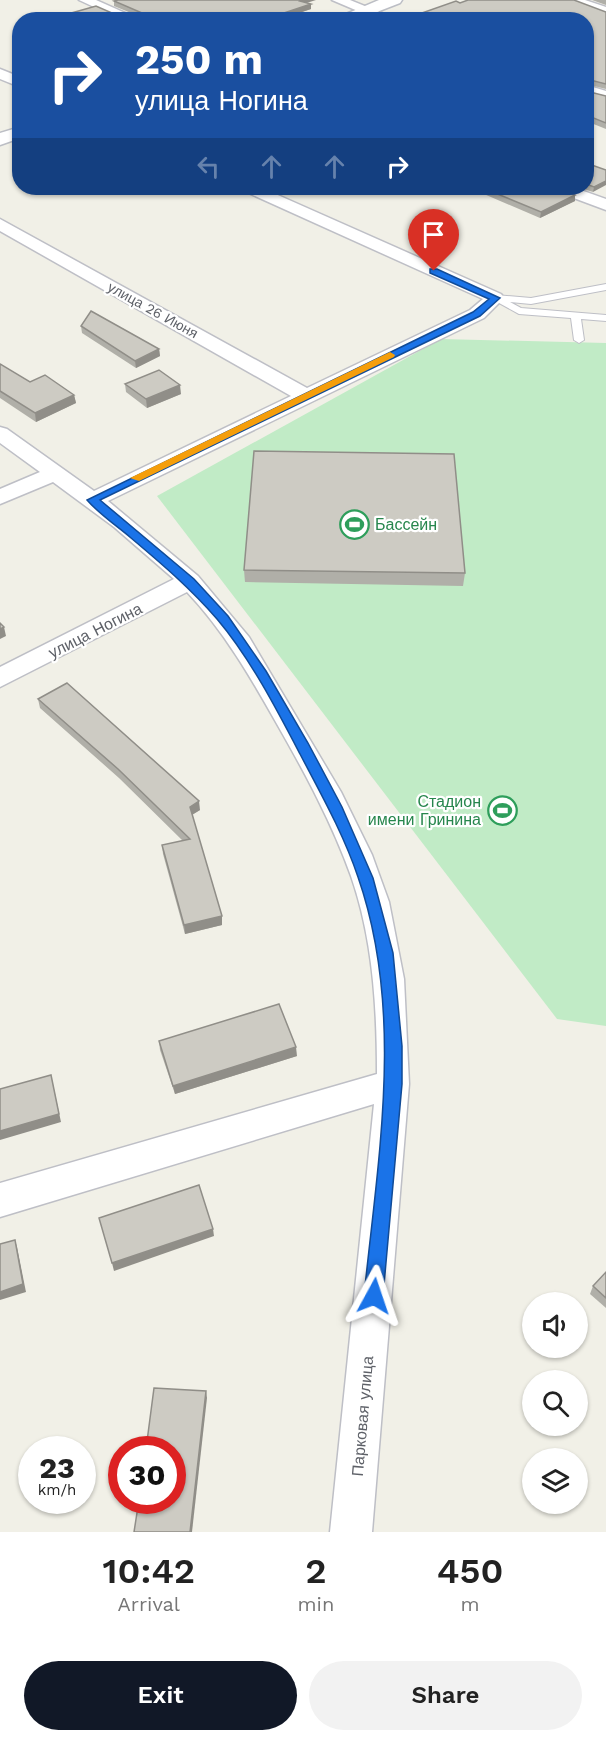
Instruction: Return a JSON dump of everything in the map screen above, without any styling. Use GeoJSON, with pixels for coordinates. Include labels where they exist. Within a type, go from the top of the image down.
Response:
{"type":"FeatureCollection","features":[{"type":"Feature","properties":{"kind":"street"},"geometry":{"type":"LineString","coordinates":[[85,0],[115,12]]}},
{"type":"Feature","properties":{"kind":"street"},"geometry":{"type":"LineString","coordinates":[[338,0],[372,12]]}},
{"type":"Feature","properties":{"kind":"street"},"geometry":{"type":"LineString","coordinates":[[362,12],[394,0]]}},
{"type":"Feature","properties":{"kind":"street"},"geometry":{"type":"LineString","coordinates":[[572,0],[606,11]]}},
{"type":"Feature","properties":{"kind":"street"},"geometry":{"type":"LineString","coordinates":[[92,500],[477,314],[495,298],[266,195]]}},
{"type":"Feature","properties":{"kind":"street"},"geometry":{"type":"LineString","coordinates":[[578,195],[606,206]]}},
{"type":"Feature","properties":{"kind":"street","name":"улица 26 Июня"},"geometry":{"type":"LineString","coordinates":[[0,224],[306,396]]}},
{"type":"Feature","properties":{"kind":"street","name":"Парковая улица"},"geometry":{"type":"LineString","coordinates":[[0,433],[92,500],[190,581],[223,618],[262,675],[335,807],[366,878],[385,953],[394,1046],[393,1084],[351,1532]]}},
{"type":"Feature","properties":{"kind":"street"},"geometry":{"type":"LineString","coordinates":[[0,497],[55,473]]}},
{"type":"Feature","properties":{"kind":"street","name":"улица Ногина"},"geometry":{"type":"LineString","coordinates":[[0,678],[190,581]]}},
{"type":"Feature","properties":{"kind":"street"},"geometry":{"type":"LineString","coordinates":[[0,1200],[393,1084]]}},
{"type":"Feature","properties":{"kind":"lane"},"geometry":{"type":"LineString","coordinates":[[495,298],[531,301],[606,287]]}},
{"type":"Feature","properties":{"kind":"lane"},"geometry":{"type":"LineString","coordinates":[[495,298],[519,311],[606,318]]}},
{"type":"Feature","properties":{"kind":"lane"},"geometry":{"type":"LineString","coordinates":[[576,317],[579,340]]}},
{"type":"Feature","properties":{"kind":"green space","name":"Стадион имени Гринина"},"geometry":{"type":"Polygon","coordinates":[[[441,339],[606,343],[606,1026],[557,1019],[157,496],[441,339]]]}},
{"type":"Feature","properties":{"kind":"building"},"geometry":{"type":"Polygon","coordinates":[[[302,0],[300,1],[311,4],[287,12],[140,12],[114,1],[302,0]]]}},
{"type":"Feature","properties":{"kind":"building"},"geometry":{"type":"Polygon","coordinates":[[[468,0],[574,0],[606,12],[606,84],[594,81],[594,12],[425,12],[456,1],[460,3],[468,0]]]}},
{"type":"Feature","properties":{"kind":"building"},"geometry":{"type":"Polygon","coordinates":[[[96,6],[110,12],[75,12],[96,6]]]}},
{"type":"Feature","properties":{"kind":"building"},"geometry":{"type":"Polygon","coordinates":[[[594,93],[606,96],[606,123],[594,118],[594,93]]]}},
{"type":"Feature","properties":{"kind":"building"},"geometry":{"type":"Polygon","coordinates":[[[594,166],[606,170],[606,181],[594,187],[594,166]]]}},
{"type":"Feature","properties":{"kind":"building"},"geometry":{"type":"Polygon","coordinates":[[[500,195],[575,195],[541,212],[500,195]]]}},
{"type":"Feature","properties":{"kind":"building"},"geometry":{"type":"Polygon","coordinates":[[[91,311],[159,349],[135,361],[81,326],[91,311]]]}},
{"type":"Feature","properties":{"kind":"building"},"geometry":{"type":"Polygon","coordinates":[[[0,364],[30,382],[45,375],[74,395],[35,413],[0,391],[0,364]]]}},
{"type":"Feature","properties":{"kind":"building"},"geometry":{"type":"Polygon","coordinates":[[[159,370],[180,385],[146,399],[125,384],[159,370]]]}},
{"type":"Feature","properties":{"kind":"building","name":"Бассейн"},"geometry":{"type":"Polygon","coordinates":[[[254,451],[454,454],[465,573],[244,570],[254,451]]]}},
{"type":"Feature","properties":{"kind":"building"},"geometry":{"type":"Polygon","coordinates":[[[67,683],[199,801],[190,807],[222,916],[184,925],[162,845],[190,839],[118,769],[38,699],[67,683]]]}},
{"type":"Feature","properties":{"kind":"building"},"geometry":{"type":"Polygon","coordinates":[[[279,1004],[296,1047],[173,1086],[159,1041],[279,1004]]]}},
{"type":"Feature","properties":{"kind":"building"},"geometry":{"type":"Polygon","coordinates":[[[51,1075],[59,1114],[0,1131],[0,1089],[51,1075]]]}},
{"type":"Feature","properties":{"kind":"building"},"geometry":{"type":"Polygon","coordinates":[[[199,1185],[213,1229],[112,1263],[99,1218],[199,1185]]]}},
{"type":"Feature","properties":{"kind":"building"},"geometry":{"type":"Polygon","coordinates":[[[15,1240],[23,1284],[0,1292],[0,1244],[15,1240]]]}},
{"type":"Feature","properties":{"kind":"building"},"geometry":{"type":"Polygon","coordinates":[[[606,1272],[606,1298],[593,1286],[606,1272]]]}},
{"type":"Feature","properties":{"kind":"building"},"geometry":{"type":"Polygon","coordinates":[[[154,1388],[206,1391],[190,1532],[134,1532],[137,1514],[186,1514],[186,1436],[148,1436],[154,1388]]]}},
{"type":"Feature","properties":{"kind":"slow traffic"},"geometry":{"type":"LineString","coordinates":[[136,478],[390,355]]}},
{"type":"Feature","properties":{"kind":"place","name":"Бассейн"},"geometry":{"type":"Point","coordinates":[354,524]}},
{"type":"Feature","properties":{"kind":"place","name":"Стадион имени Гринина"},"geometry":{"type":"Point","coordinates":[502,810]}},
{"type":"Feature","properties":{"kind":"route"},"geometry":{"type":"LineString","coordinates":[[374,1296],[393,1084],[394,1046],[385,953],[366,878],[335,807],[301,743],[262,675],[223,618],[190,581],[92,500],[477,314],[495,298],[434,271]]}}]}
